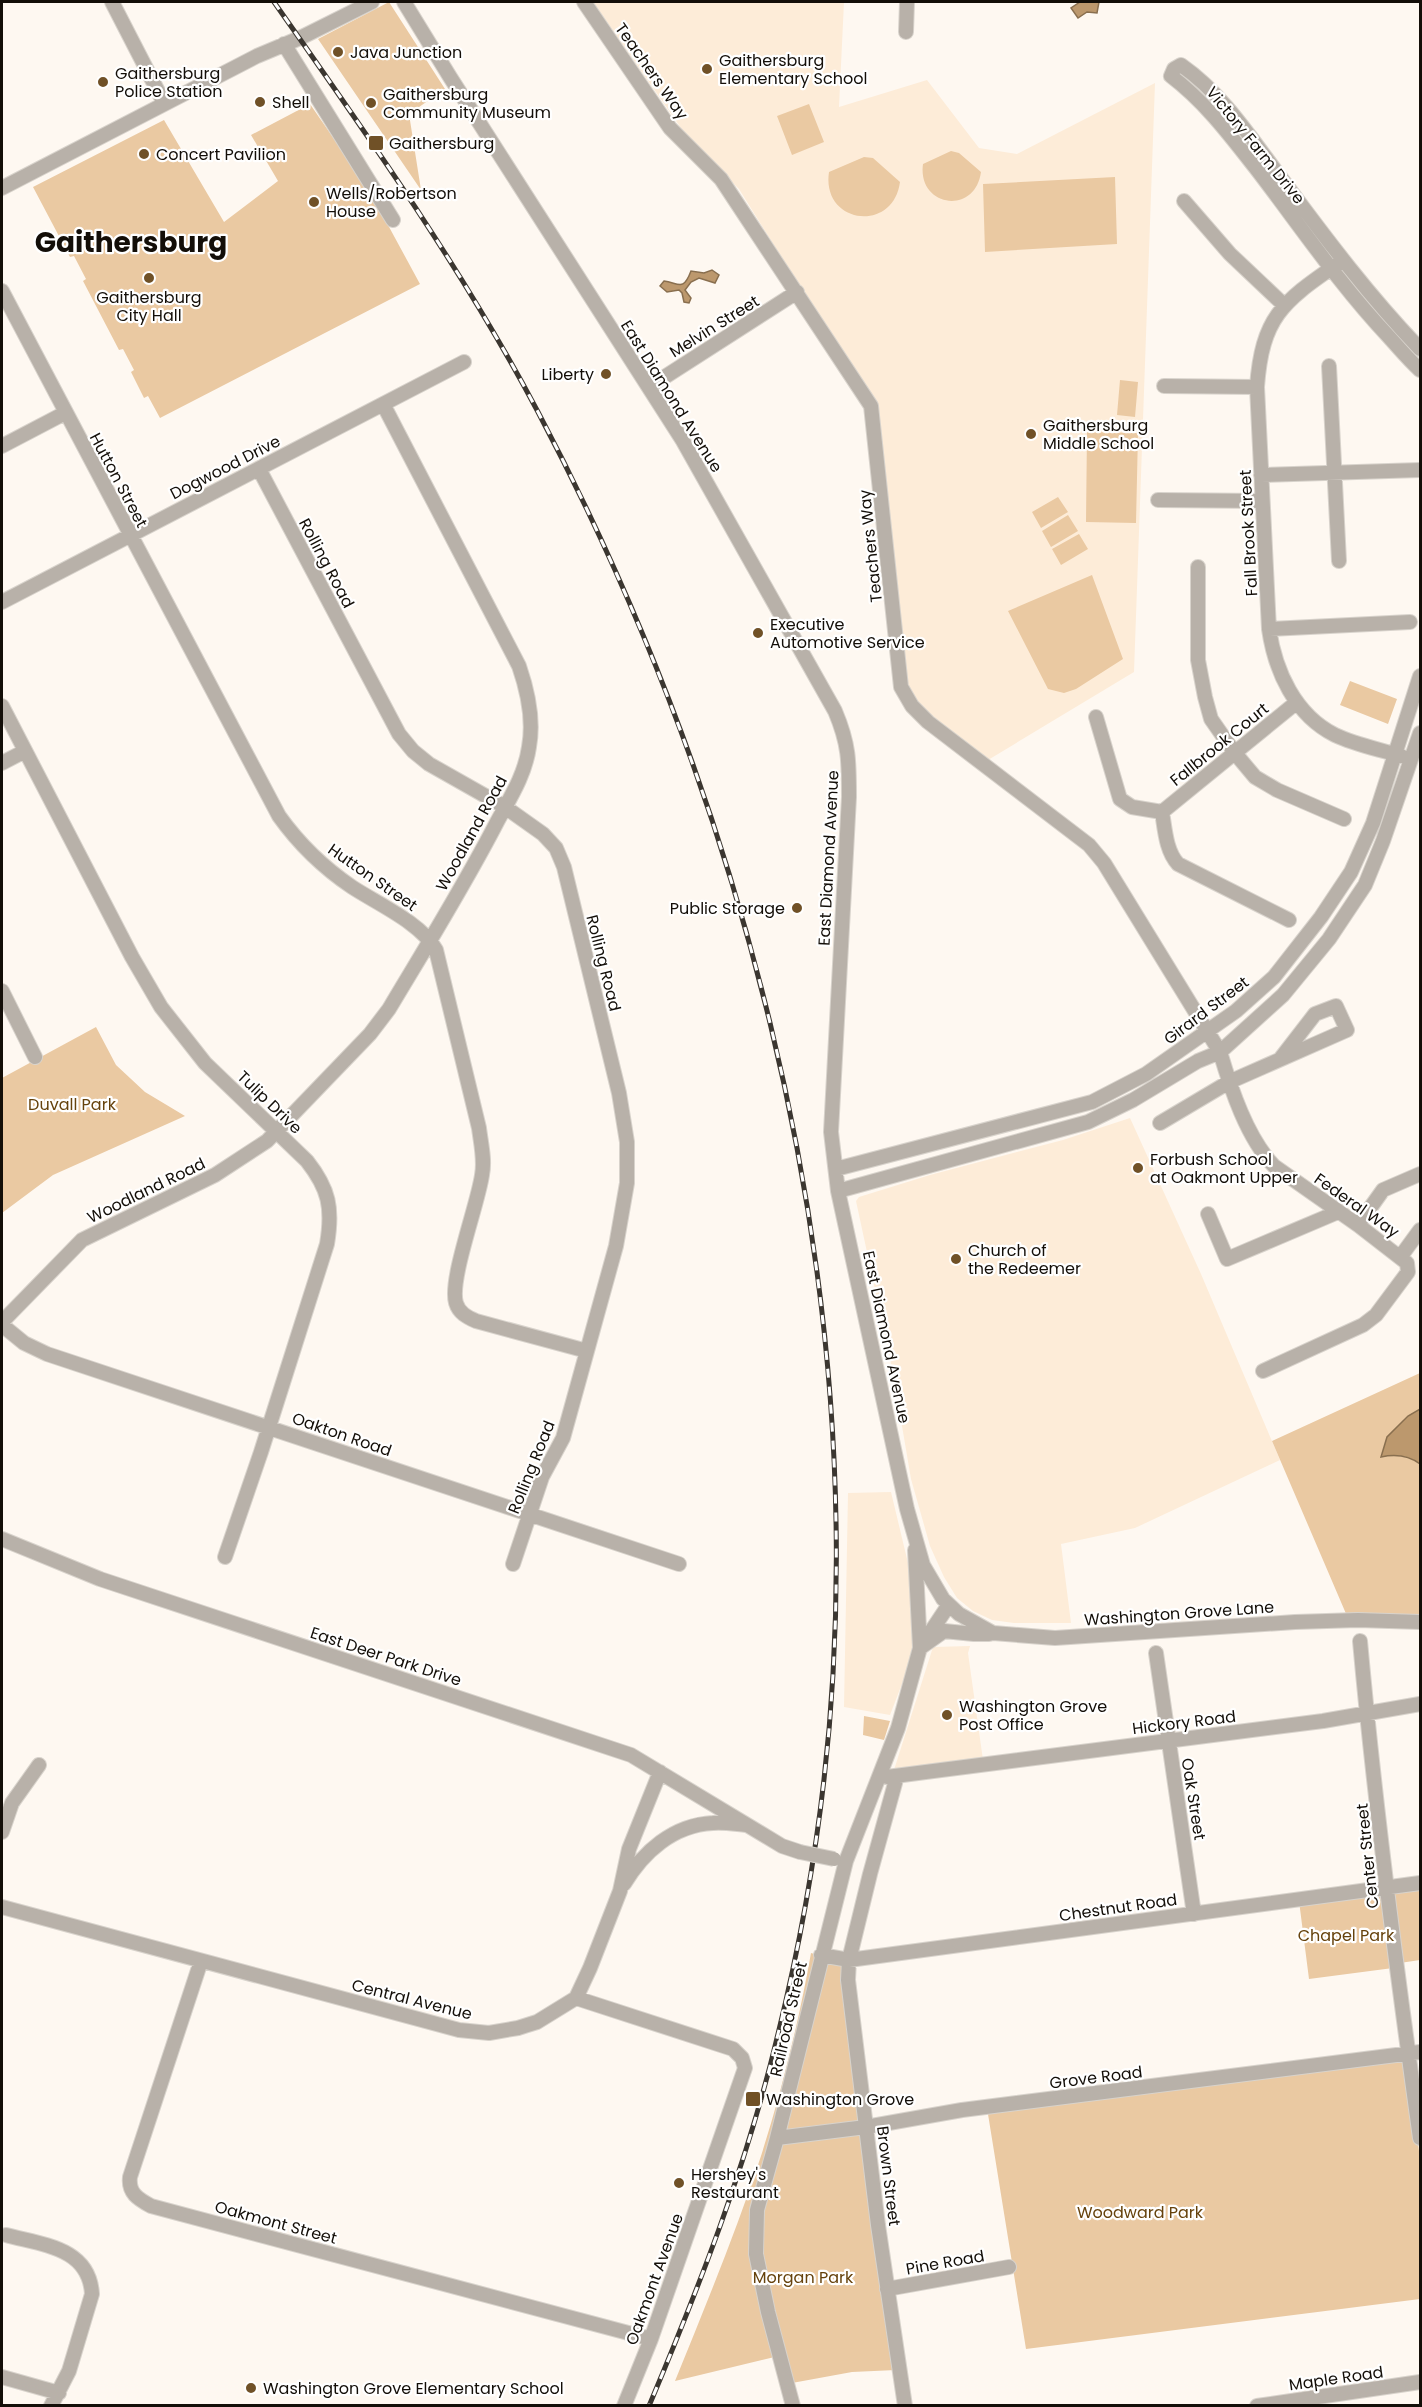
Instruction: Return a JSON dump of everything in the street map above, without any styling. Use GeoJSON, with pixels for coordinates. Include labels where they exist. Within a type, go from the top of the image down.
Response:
{"type":"FeatureCollection","features":[{"type":"Feature","properties":{"kind":"street"},"geometry":{"type":"LineString","coordinates":[[112,2],[164,103]]}},
{"type":"Feature","properties":{"kind":"street"},"geometry":{"type":"LineString","coordinates":[[2,188],[164,103],[372,2]]}},
{"type":"Feature","properties":{"kind":"street","name":"East Diamond Avenue"},"geometry":{"type":"LineString","coordinates":[[404,2],[688,451],[830,703],[845,736],[849,759],[849,797],[831,1132],[838,1191],[915,1542],[923,1565],[946,1603]]}},
{"type":"Feature","properties":{"kind":"street","name":"Teachers Way"},"geometry":{"type":"LineString","coordinates":[[584,2],[670,128],[722,179],[871,406],[902,687],[912,706],[928,722],[1089,845],[1110,872],[1220,1053]]}},
{"type":"Feature","properties":{"kind":"street"},"geometry":{"type":"LineString","coordinates":[[906,32],[907,2]]}},
{"type":"Feature","properties":{"kind":"street"},"geometry":{"type":"LineString","coordinates":[[284,44],[393,219]]}},
{"type":"Feature","properties":{"kind":"street","name":"Victory Farm Drive"},"geometry":{"type":"LineString","coordinates":[[1420,349],[1342,261],[1216,95],[1181,65],[1177,66],[1171,76],[1192,92],[1217,118],[1330,269],[1378,326],[1420,370]]}},
{"type":"Feature","properties":{"kind":"street"},"geometry":{"type":"LineString","coordinates":[[1184,201],[1230,254],[1284,304]]}},
{"type":"Feature","properties":{"kind":"street","name":"Fall Brook Street"},"geometry":{"type":"LineString","coordinates":[[1342,261],[1305,286],[1284,304],[1268,330],[1259,358],[1257,387],[1269,629],[1280,672],[1297,702],[1308,715],[1333,734],[1416,760]]}},
{"type":"Feature","properties":{"kind":"street","name":"Hutton Street"},"geometry":{"type":"LineString","coordinates":[[2,291],[272,804],[288,828],[328,870],[413,926],[430,940]]}},
{"type":"Feature","properties":{"kind":"street","name":"Melvin Street"},"geometry":{"type":"LineString","coordinates":[[649,387],[797,292]]}},
{"type":"Feature","properties":{"kind":"street","name":"Dogwood Drive"},"geometry":{"type":"LineString","coordinates":[[2,602],[464,362]]}},
{"type":"Feature","properties":{"kind":"street"},"geometry":{"type":"LineString","coordinates":[[1329,366],[1339,561]]}},
{"type":"Feature","properties":{"kind":"street"},"geometry":{"type":"LineString","coordinates":[[1164,386],[1257,387]]}},
{"type":"Feature","properties":{"kind":"street","name":"Woodland Road"},"geometry":{"type":"LineString","coordinates":[[2,1323],[82,1240],[215,1175],[249,1154],[277,1132],[370,1035],[389,1009],[430,940],[521,778],[530,747],[531,714],[525,682],[514,656],[383,404]]}},
{"type":"Feature","properties":{"kind":"street"},"geometry":{"type":"LineString","coordinates":[[2,446],[65,412]]}},
{"type":"Feature","properties":{"kind":"street","name":"Rolling Road"},"geometry":{"type":"LineString","coordinates":[[259,469],[399,734],[413,751],[429,764],[505,807],[543,834],[556,848],[564,867],[619,1092],[627,1142],[627,1183],[616,1246],[563,1438],[542,1477],[513,1564]]}},
{"type":"Feature","properties":{"kind":"street"},"geometry":{"type":"LineString","coordinates":[[1262,475],[1420,470]]}},
{"type":"Feature","properties":{"kind":"street"},"geometry":{"type":"LineString","coordinates":[[1158,500],[1262,501]]}},
{"type":"Feature","properties":{"kind":"street"},"geometry":{"type":"LineString","coordinates":[[1198,567],[1198,660],[1204,697],[1211,719],[1255,777],[1344,819]]}},
{"type":"Feature","properties":{"kind":"street"},"geometry":{"type":"LineString","coordinates":[[1269,629],[1410,622]]}},
{"type":"Feature","properties":{"kind":"street","name":"Girard Street"},"geometry":{"type":"LineString","coordinates":[[836,1169],[1092,1102],[1146,1074],[1236,1011],[1274,977],[1321,917],[1351,872],[1373,823],[1420,676]]}},
{"type":"Feature","properties":{"kind":"street","name":"Fallbrook Court"},"geometry":{"type":"LineString","coordinates":[[1162,812],[1297,702]]}},
{"type":"Feature","properties":{"kind":"street","name":"Tulip Drive"},"geometry":{"type":"LineString","coordinates":[[2,706],[132,957],[161,1007],[205,1063],[307,1161],[319,1176],[328,1197],[331,1222],[327,1244],[225,1557]]}},
{"type":"Feature","properties":{"kind":"street"},"geometry":{"type":"LineString","coordinates":[[1096,717],[1120,799],[1132,807],[1162,812],[1169,849],[1178,864],[1289,920]]}},
{"type":"Feature","properties":{"kind":"street"},"geometry":{"type":"LineString","coordinates":[[838,1191],[1088,1122],[1133,1100],[1198,1061],[1220,1053],[1284,995],[1329,939],[1347,912],[1369,874],[1416,760],[1420,733]]}},
{"type":"Feature","properties":{"kind":"street"},"geometry":{"type":"LineString","coordinates":[[2,764],[25,751]]}},
{"type":"Feature","properties":{"kind":"street"},"geometry":{"type":"LineString","coordinates":[[430,940],[439,962],[479,1128],[482,1153],[483,1172],[480,1190],[455,1284],[455,1301],[459,1310],[466,1317],[476,1321],[587,1351]]}},
{"type":"Feature","properties":{"kind":"street"},"geometry":{"type":"LineString","coordinates":[[2,992],[35,1057]]}},
{"type":"Feature","properties":{"kind":"street"},"geometry":{"type":"LineString","coordinates":[[1160,1123],[1229,1082],[1347,1030],[1336,1006],[1315,1014],[1281,1058]]}},
{"type":"Feature","properties":{"kind":"street","name":"Federal Way"},"geometry":{"type":"LineString","coordinates":[[1220,1053],[1229,1082],[1263,1155],[1274,1166],[1404,1259]]}},
{"type":"Feature","properties":{"kind":"street"},"geometry":{"type":"LineString","coordinates":[[1358,1225],[1383,1190],[1420,1174]]}},
{"type":"Feature","properties":{"kind":"street"},"geometry":{"type":"LineString","coordinates":[[1208,1214],[1227,1259],[1338,1212]]}},
{"type":"Feature","properties":{"kind":"street"},"geometry":{"type":"LineString","coordinates":[[1263,1371],[1363,1325],[1376,1316],[1408,1272],[1404,1259],[1420,1230]]}},
{"type":"Feature","properties":{"kind":"street","name":"Oakton Road"},"geometry":{"type":"LineString","coordinates":[[2,1323],[24,1343],[41,1352],[679,1564]]}},
{"type":"Feature","properties":{"kind":"street","name":"East Deer Park Drive"},"geometry":{"type":"LineString","coordinates":[[2,1539],[100,1579],[631,1755],[782,1846],[840,1860]]}},
{"type":"Feature","properties":{"kind":"street"},"geometry":{"type":"LineString","coordinates":[[915,1542],[914,1564],[920,1644],[944,1631],[993,1633]]}},
{"type":"Feature","properties":{"kind":"street","name":"Washington Grove Lane"},"geometry":{"type":"LineString","coordinates":[[946,1603],[979,1627],[993,1633],[1055,1638],[1295,1622],[1358,1620],[1420,1622]]}},
{"type":"Feature","properties":{"kind":"street","name":"Railroad Street"},"geometry":{"type":"LineString","coordinates":[[793,2406],[768,2312],[756,2254],[757,2210],[777,2138],[821,1954],[840,1860],[879,1778],[898,1728],[920,1644],[946,1603]]}},
{"type":"Feature","properties":{"kind":"street","name":"Center Street"},"geometry":{"type":"LineString","coordinates":[[1360,1641],[1366,1713],[1387,1888],[1415,2053],[1420,2138]]}},
{"type":"Feature","properties":{"kind":"street","name":"Oak Street"},"geometry":{"type":"LineString","coordinates":[[1156,1653],[1194,1914]]}},
{"type":"Feature","properties":{"kind":"street","name":"Hickory Road"},"geometry":{"type":"LineString","coordinates":[[879,1778],[1323,1721],[1420,1704]]}},
{"type":"Feature","properties":{"kind":"street"},"geometry":{"type":"LineString","coordinates":[[2,1832],[12,1803],[39,1765]]}},
{"type":"Feature","properties":{"kind":"street"},"geometry":{"type":"LineString","coordinates":[[576,1998],[620,1891],[628,1849],[660,1773]]}},
{"type":"Feature","properties":{"kind":"street","name":"Brown Street"},"geometry":{"type":"LineString","coordinates":[[897,1776],[849,1960],[848,1980],[904,2406]]}},
{"type":"Feature","properties":{"kind":"street","name":"East Deer Park Drive"},"geometry":{"type":"LineString","coordinates":[[620,1891],[642,1858],[671,1835],[712,1823],[749,1825]]}},
{"type":"Feature","properties":{"kind":"street","name":"Chestnut Road"},"geometry":{"type":"LineString","coordinates":[[821,1954],[849,1960],[1420,1883]]}},
{"type":"Feature","properties":{"kind":"street","name":"Central Avenue"},"geometry":{"type":"LineString","coordinates":[[2,1907],[459,2030],[489,2033],[518,2028],[537,2022],[576,1998]]}},
{"type":"Feature","properties":{"kind":"street","name":"Oakmont Street"},"geometry":{"type":"LineString","coordinates":[[201,1961],[130,2177],[129,2184],[138,2199],[151,2206],[651,2339]]}},
{"type":"Feature","properties":{"kind":"street","name":"Oakmont Avenue"},"geometry":{"type":"LineString","coordinates":[[576,1998],[733,2049],[742,2058],[745,2067],[651,2339],[624,2406]]}},
{"type":"Feature","properties":{"kind":"street","name":"Grove Road"},"geometry":{"type":"LineString","coordinates":[[777,2138],[866,2127],[962,2110],[1415,2053]]}},
{"type":"Feature","properties":{"kind":"street"},"geometry":{"type":"LineString","coordinates":[[6,2235],[70,2254],[85,2267],[88,2275],[92,2294],[69,2371],[51,2406]]}},
{"type":"Feature","properties":{"kind":"street","name":"Pine Road"},"geometry":{"type":"LineString","coordinates":[[887,2289],[1009,2267]]}},
{"type":"Feature","properties":{"kind":"street"},"geometry":{"type":"LineString","coordinates":[[2,2377],[58,2393]]}},
{"type":"Feature","properties":{"kind":"street","name":"Maple Road"},"geometry":{"type":"LineString","coordinates":[[1257,2406],[1420,2382]]}},
{"type":"Feature","properties":{"kind":"shaded area"},"geometry":{"type":"Polygon","coordinates":[[[593,2],[844,2],[839,107],[927,80],[979,148],[1017,154],[1155,83],[1134,672],[988,760],[914,704],[905,686],[876,409],[739,189],[688,138],[593,2]]]}},
{"type":"Feature","properties":{"kind":"shaded area"},"geometry":{"type":"Polygon","coordinates":[[[1080,2],[1099,2],[1097,13],[1087,12],[1078,18],[1071,8],[1080,2]]]}},
{"type":"Feature","properties":{"kind":"shaded area"},"geometry":{"type":"Polygon","coordinates":[[[712,270],[719,275],[715,283],[699,278],[691,282],[685,290],[691,298],[689,303],[684,302],[679,290],[667,292],[660,286],[664,281],[683,284],[691,271],[704,273],[712,270]]]}},
{"type":"Feature","properties":{"kind":"shaded area"},"geometry":{"type":"Polygon","coordinates":[[[1130,1118],[1201,1274],[1280,1460],[1135,1528],[1061,1544],[1071,1623],[1014,1623],[992,1620],[973,1611],[957,1598],[944,1577],[930,1546],[911,1479],[893,1373],[856,1201],[859,1197],[930,1175],[1063,1140],[1130,1118]]]}},
{"type":"Feature","properties":{"kind":"shaded area"},"geometry":{"type":"Polygon","coordinates":[[[1420,1409],[1420,1464],[1401,1456],[1381,1457],[1387,1437],[1408,1416],[1420,1409]]]}},
{"type":"Feature","properties":{"kind":"shaded area"},"geometry":{"type":"Polygon","coordinates":[[[891,1492],[913,1584],[914,1626],[912,1648],[905,1676],[890,1715],[844,1707],[848,1493],[891,1492]]]}},
{"type":"Feature","properties":{"kind":"shaded area"},"geometry":{"type":"Polygon","coordinates":[[[970,1646],[968,1653],[983,1760],[894,1770],[933,1647],[970,1646]]]}},
{"type":"Feature","properties":{"kind":"green space"},"geometry":{"type":"Polygon","coordinates":[[[389,2],[445,89],[409,114],[421,190],[318,39],[389,2]]]}},
{"type":"Feature","properties":{"kind":"green space"},"geometry":{"type":"Polygon","coordinates":[[[310,104],[369,190],[420,284],[160,418],[148,396],[144,398],[131,372],[134,370],[123,349],[119,350],[83,281],[86,279],[74,256],[70,257],[33,187],[164,120],[224,222],[278,181],[251,135],[310,104]]]}},
{"type":"Feature","properties":{"kind":"green space"},"geometry":{"type":"Polygon","coordinates":[[[809,104],[824,142],[792,155],[777,116],[809,104]]]}},
{"type":"Feature","properties":{"kind":"green space"},"geometry":{"type":"Polygon","coordinates":[[[951,151],[959,153],[981,172],[977,186],[969,195],[948,201],[937,197],[929,190],[924,178],[923,164],[951,151]]]}},
{"type":"Feature","properties":{"kind":"green space"},"geometry":{"type":"Polygon","coordinates":[[[864,157],[873,158],[900,182],[895,199],[885,210],[872,215],[859,216],[846,212],[836,203],[829,189],[829,172],[864,157]]]}},
{"type":"Feature","properties":{"kind":"green space"},"geometry":{"type":"Polygon","coordinates":[[[1115,177],[1117,244],[985,252],[983,184],[1115,177]]]}},
{"type":"Feature","properties":{"kind":"green space"},"geometry":{"type":"Polygon","coordinates":[[[1120,380],[1138,382],[1135,417],[1117,415],[1120,380]]]}},
{"type":"Feature","properties":{"kind":"green space"},"geometry":{"type":"Polygon","coordinates":[[[1087,432],[1138,433],[1136,523],[1086,522],[1087,432]]]}},
{"type":"Feature","properties":{"kind":"green space"},"geometry":{"type":"Polygon","coordinates":[[[1058,497],[1068,512],[1041,528],[1032,512],[1058,497]]]}},
{"type":"Feature","properties":{"kind":"green space"},"geometry":{"type":"Polygon","coordinates":[[[1068,515],[1078,531],[1051,547],[1042,531],[1068,515]]]}},
{"type":"Feature","properties":{"kind":"green space"},"geometry":{"type":"Polygon","coordinates":[[[1079,534],[1088,549],[1061,565],[1052,549],[1079,534]]]}},
{"type":"Feature","properties":{"kind":"green space"},"geometry":{"type":"Polygon","coordinates":[[[1092,575],[1123,659],[1076,689],[1064,693],[1048,689],[1008,611],[1092,575]]]}},
{"type":"Feature","properties":{"kind":"green space"},"geometry":{"type":"Polygon","coordinates":[[[1350,681],[1397,699],[1388,724],[1340,705],[1350,681]]]}},
{"type":"Feature","properties":{"kind":"green space","name":"Duvall Park"},"geometry":{"type":"Polygon","coordinates":[[[96,1027],[116,1065],[145,1092],[185,1116],[53,1175],[2,1213],[2,1078],[96,1027]]]}},
{"type":"Feature","properties":{"kind":"green space"},"geometry":{"type":"Polygon","coordinates":[[[1420,1373],[1420,1409],[1403,1421],[1387,1437],[1381,1456],[1401,1456],[1420,1464],[1420,1617],[1347,1616],[1272,1441],[1420,1373]]]}},
{"type":"Feature","properties":{"kind":"green space"},"geometry":{"type":"Polygon","coordinates":[[[864,1716],[890,1721],[884,1740],[863,1735],[864,1716]]]}},
{"type":"Feature","properties":{"kind":"green space"},"geometry":{"type":"Polygon","coordinates":[[[1420,1885],[1420,1960],[1400,1963],[1390,1889],[1420,1885]]]}},
{"type":"Feature","properties":{"kind":"green space","name":"Chapel Park"},"geometry":{"type":"Polygon","coordinates":[[[1382,1891],[1393,1968],[1309,1979],[1299,1901],[1382,1891]]]}},
{"type":"Feature","properties":{"kind":"green space","name":"Morgan Park"},"geometry":{"type":"Polygon","coordinates":[[[811,1953],[844,1963],[896,2370],[852,2372],[792,2383],[783,2355],[675,2381],[731,2241],[761,2156],[789,2055],[811,1953]]]}},
{"type":"Feature","properties":{"kind":"green space","name":"Woodward Park"},"geometry":{"type":"Polygon","coordinates":[[[1407,2056],[1420,2159],[1420,2299],[1026,2349],[987,2108],[1407,2056]]]}},
{"type":"Feature","properties":{"kind":"railway"},"geometry":{"type":"LineString","coordinates":[[274,2],[412,203],[478,306],[538,412],[609,558],[672,709],[726,865],[770,1024],[804,1185],[826,1348],[836,1511],[833,1674],[820,1813],[797,1951],[751,2135],[720,2226],[649,2406]]}},
{"type":"Feature","properties":{"kind":"place","name":"Java Junction"},"geometry":{"type":"Point","coordinates":[338,52]}},
{"type":"Feature","properties":{"kind":"place","name":"Gaithersburg Elementary School"},"geometry":{"type":"Point","coordinates":[707,69]}},
{"type":"Feature","properties":{"kind":"place","name":"Gaithersburg Police Station"},"geometry":{"type":"Point","coordinates":[103,82]}},
{"type":"Feature","properties":{"kind":"place","name":"Shell"},"geometry":{"type":"Point","coordinates":[260,102]}},
{"type":"Feature","properties":{"kind":"place","name":"Gaithersburg Community Museum"},"geometry":{"type":"Point","coordinates":[371,103]}},
{"type":"Feature","properties":{"kind":"place","name":"Gaithersburg"},"geometry":{"type":"Point","coordinates":[376,143]}},
{"type":"Feature","properties":{"kind":"place","name":"Concert Pavilion"},"geometry":{"type":"Point","coordinates":[144,154]}},
{"type":"Feature","properties":{"kind":"place","name":"Wells/Robertson House"},"geometry":{"type":"Point","coordinates":[314,202]}},
{"type":"Feature","properties":{"kind":"place","name":"Gaithersburg City Hall"},"geometry":{"type":"Point","coordinates":[149,278]}},
{"type":"Feature","properties":{"kind":"place","name":"Liberty"},"geometry":{"type":"Point","coordinates":[606,374]}},
{"type":"Feature","properties":{"kind":"place","name":"Gaithersburg Middle School"},"geometry":{"type":"Point","coordinates":[1031,434]}},
{"type":"Feature","properties":{"kind":"place","name":"Executive Automotive Service"},"geometry":{"type":"Point","coordinates":[758,633]}},
{"type":"Feature","properties":{"kind":"place","name":"Public Storage"},"geometry":{"type":"Point","coordinates":[797,908]}},
{"type":"Feature","properties":{"kind":"place","name":"Forbush School at Oakmont Upper"},"geometry":{"type":"Point","coordinates":[1138,1168]}},
{"type":"Feature","properties":{"kind":"place","name":"Church of the Redeemer"},"geometry":{"type":"Point","coordinates":[956,1259]}},
{"type":"Feature","properties":{"kind":"place","name":"Washington Grove Post Office"},"geometry":{"type":"Point","coordinates":[947,1715]}},
{"type":"Feature","properties":{"kind":"place","name":"Washington Grove"},"geometry":{"type":"Point","coordinates":[753,2099]}},
{"type":"Feature","properties":{"kind":"place","name":"Hershey's Restaurant"},"geometry":{"type":"Point","coordinates":[679,2183]}},
{"type":"Feature","properties":{"kind":"place","name":"Washington Grove Elementary School"},"geometry":{"type":"Point","coordinates":[251,2388]}},
{"type":"Feature","properties":{"kind":"district","name":"Gaithersburg"},"geometry":{"type":"Point","coordinates":[131,242]}}]}
